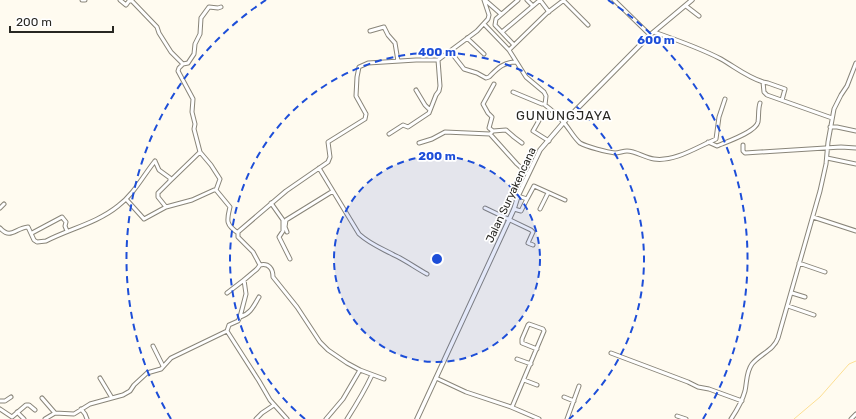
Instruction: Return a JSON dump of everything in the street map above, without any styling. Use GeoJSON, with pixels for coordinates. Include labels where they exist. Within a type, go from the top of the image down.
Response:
{"type":"FeatureCollection","features":[{"type":"Feature","properties":{"kind":"street"},"geometry":{"type":"LineString","coordinates":[[120,0],[126,5],[129,1],[132,1],[148,17],[157,27],[171,52],[180,59],[183,64]]}},
{"type":"Feature","properties":{"kind":"street"},"geometry":{"type":"LineString","coordinates":[[484,0],[501,14]]}},
{"type":"Feature","properties":{"kind":"street"},"geometry":{"type":"LineString","coordinates":[[238,233],[271,203],[330,159],[328,142],[366,118],[366,114],[356,96],[359,67],[368,63],[438,60],[460,45],[477,31],[488,19],[489,15],[484,0]]}},
{"type":"Feature","properties":{"kind":"street"},"geometry":{"type":"LineString","coordinates":[[514,45],[495,24],[496,19],[518,0]]}},
{"type":"Feature","properties":{"kind":"street"},"geometry":{"type":"LineString","coordinates":[[527,0],[532,6]]}},
{"type":"Feature","properties":{"kind":"street"},"geometry":{"type":"LineString","coordinates":[[502,32],[540,0],[549,12]]}},
{"type":"Feature","properties":{"kind":"street"},"geometry":{"type":"LineString","coordinates":[[509,50],[563,0],[588,26]]}},
{"type":"Feature","properties":{"kind":"street"},"geometry":{"type":"LineString","coordinates":[[614,0],[650,35]]}},
{"type":"Feature","properties":{"kind":"street","name":"Jalan Suryakencana"},"geometry":{"type":"LineString","coordinates":[[417,419],[540,150],[564,122],[650,35],[692,0]]}},
{"type":"Feature","properties":{"kind":"street"},"geometry":{"type":"LineString","coordinates":[[686,6],[699,16]]}},
{"type":"Feature","properties":{"kind":"street"},"geometry":{"type":"LineString","coordinates":[[216,190],[220,179],[200,152],[194,131],[195,124],[192,112],[193,99],[178,71],[183,64],[188,63],[194,54],[195,44],[200,34],[200,22],[207,9],[209,7],[220,7]]}},
{"type":"Feature","properties":{"kind":"street"},"geometry":{"type":"LineString","coordinates":[[484,24],[509,50],[526,77],[544,92],[546,96],[544,104]]}},
{"type":"Feature","properties":{"kind":"street"},"geometry":{"type":"LineString","coordinates":[[370,31],[389,25]]}},
{"type":"Feature","properties":{"kind":"street"},"geometry":{"type":"LineString","coordinates":[[384,27],[395,43],[398,61]]}},
{"type":"Feature","properties":{"kind":"street"},"geometry":{"type":"LineString","coordinates":[[654,32],[709,53],[748,76],[785,89],[782,100]]}},
{"type":"Feature","properties":{"kind":"street"},"geometry":{"type":"LineString","coordinates":[[467,38],[484,54]]}},
{"type":"Feature","properties":{"kind":"street"},"geometry":{"type":"LineString","coordinates":[[450,51],[464,69],[477,73],[486,78],[508,62],[516,62]]}},
{"type":"Feature","properties":{"kind":"street"},"geometry":{"type":"LineString","coordinates":[[389,134],[402,126],[408,127],[427,115],[440,89],[438,60]]}},
{"type":"Feature","properties":{"kind":"street"},"geometry":{"type":"LineString","coordinates":[[731,419],[742,401],[747,376],[751,365],[775,345],[792,293],[813,217],[827,158],[830,127],[836,104],[847,86],[856,63]]}},
{"type":"Feature","properties":{"kind":"street"},"geometry":{"type":"LineString","coordinates":[[763,82],[764,94],[832,118]]}},
{"type":"Feature","properties":{"kind":"street"},"geometry":{"type":"LineString","coordinates":[[494,84],[483,104],[492,118],[489,128],[491,133],[528,174]]}},
{"type":"Feature","properties":{"kind":"street"},"geometry":{"type":"LineString","coordinates":[[416,90],[425,105],[430,110]]}},
{"type":"Feature","properties":{"kind":"street"},"geometry":{"type":"LineString","coordinates":[[513,92],[544,104],[564,122],[581,143],[615,152],[631,152],[653,159],[668,159],[688,153],[716,138],[719,117],[725,99]]}},
{"type":"Feature","properties":{"kind":"street"},"geometry":{"type":"LineString","coordinates":[[708,142],[717,146],[746,133],[755,127],[758,122],[760,103]]}},
{"type":"Feature","properties":{"kind":"street"},"geometry":{"type":"LineString","coordinates":[[541,117],[533,132],[548,141]]}},
{"type":"Feature","properties":{"kind":"street"},"geometry":{"type":"LineString","coordinates":[[830,127],[856,131]]}},
{"type":"Feature","properties":{"kind":"street"},"geometry":{"type":"LineString","coordinates":[[420,143],[445,132],[491,133],[506,130],[522,142]]}},
{"type":"Feature","properties":{"kind":"street"},"geometry":{"type":"LineString","coordinates":[[743,145],[743,151],[746,153],[828,148],[856,148]]}},
{"type":"Feature","properties":{"kind":"street"},"geometry":{"type":"LineString","coordinates":[[166,207],[158,197],[158,193],[200,152]]}},
{"type":"Feature","properties":{"kind":"street"},"geometry":{"type":"LineString","coordinates":[[827,158],[856,164]]}},
{"type":"Feature","properties":{"kind":"street"},"geometry":{"type":"LineString","coordinates":[[0,228],[5,233],[10,234],[28,227],[34,240],[39,243],[107,213],[119,206],[136,189],[155,161],[159,170],[170,177],[170,181]]}},
{"type":"Feature","properties":{"kind":"street"},"geometry":{"type":"LineString","coordinates":[[318,168],[359,234],[363,238],[371,244],[396,255],[427,274]]}},
{"type":"Feature","properties":{"kind":"street"},"geometry":{"type":"LineString","coordinates":[[514,209],[520,211],[534,186],[565,200]]}},
{"type":"Feature","properties":{"kind":"street"},"geometry":{"type":"LineString","coordinates":[[126,199],[144,219],[166,207],[192,200],[216,190]]}},
{"type":"Feature","properties":{"kind":"street"},"geometry":{"type":"LineString","coordinates":[[216,190],[230,207],[227,218],[229,225],[238,233],[238,237],[253,252],[260,264]]}},
{"type":"Feature","properties":{"kind":"street"},"geometry":{"type":"LineString","coordinates":[[287,232],[285,227],[286,220],[332,190]]}},
{"type":"Feature","properties":{"kind":"street"},"geometry":{"type":"LineString","coordinates":[[540,209],[548,193]]}},
{"type":"Feature","properties":{"kind":"street"},"geometry":{"type":"LineString","coordinates":[[518,196],[527,199]]}},
{"type":"Feature","properties":{"kind":"street"},"geometry":{"type":"LineString","coordinates":[[271,203],[283,220],[282,232],[279,237],[290,259]]}},
{"type":"Feature","properties":{"kind":"street"},"geometry":{"type":"LineString","coordinates":[[0,208],[4,204]]}},
{"type":"Feature","properties":{"kind":"street"},"geometry":{"type":"LineString","coordinates":[[485,208],[533,232],[528,242],[533,245]]}},
{"type":"Feature","properties":{"kind":"street"},"geometry":{"type":"LineString","coordinates":[[32,234],[62,217],[66,222],[64,226],[67,231]]}},
{"type":"Feature","properties":{"kind":"street"},"geometry":{"type":"LineString","coordinates":[[813,217],[856,231]]}},
{"type":"Feature","properties":{"kind":"street"},"geometry":{"type":"LineString","coordinates":[[227,293],[257,269],[260,264]]}},
{"type":"Feature","properties":{"kind":"street"},"geometry":{"type":"LineString","coordinates":[[260,264],[266,264],[269,266],[273,277],[297,307],[320,342],[328,350],[346,363],[384,379]]}},
{"type":"Feature","properties":{"kind":"street"},"geometry":{"type":"LineString","coordinates":[[799,264],[825,272]]}},
{"type":"Feature","properties":{"kind":"street"},"geometry":{"type":"LineString","coordinates":[[44,419],[55,413],[74,414],[90,404],[127,393],[147,373],[160,369],[172,357],[227,331],[229,326],[238,321],[240,317],[246,294],[244,280]]}},
{"type":"Feature","properties":{"kind":"street"},"geometry":{"type":"LineString","coordinates":[[792,293],[805,297]]}},
{"type":"Feature","properties":{"kind":"street"},"geometry":{"type":"LineString","coordinates":[[240,317],[245,316],[252,310],[259,297]]}},
{"type":"Feature","properties":{"kind":"street"},"geometry":{"type":"LineString","coordinates":[[788,306],[814,315]]}},
{"type":"Feature","properties":{"kind":"street"},"geometry":{"type":"LineString","coordinates":[[512,407],[531,364],[537,349],[544,330],[530,324],[528,325],[522,339],[522,343],[537,349]]}},
{"type":"Feature","properties":{"kind":"street"},"geometry":{"type":"LineString","coordinates":[[227,331],[274,405],[287,419]]}},
{"type":"Feature","properties":{"kind":"street"},"geometry":{"type":"LineString","coordinates":[[153,346],[163,366]]}},
{"type":"Feature","properties":{"kind":"street"},"geometry":{"type":"LineString","coordinates":[[611,353],[698,387],[709,389],[742,401]]}},
{"type":"Feature","properties":{"kind":"street"},"geometry":{"type":"LineString","coordinates":[[517,359],[531,364]]}},
{"type":"Feature","properties":{"kind":"street"},"geometry":{"type":"LineString","coordinates":[[326,419],[343,399],[360,370]]}},
{"type":"Feature","properties":{"kind":"street"},"geometry":{"type":"LineString","coordinates":[[347,419],[357,405],[358,399],[372,375]]}},
{"type":"Feature","properties":{"kind":"street"},"geometry":{"type":"LineString","coordinates":[[100,378],[112,398]]}},
{"type":"Feature","properties":{"kind":"street"},"geometry":{"type":"LineString","coordinates":[[436,378],[466,392],[512,407],[537,419]]}},
{"type":"Feature","properties":{"kind":"street"},"geometry":{"type":"LineString","coordinates":[[524,380],[537,385]]}},
{"type":"Feature","properties":{"kind":"street"},"geometry":{"type":"LineString","coordinates":[[567,419],[579,386]]}},
{"type":"Feature","properties":{"kind":"street"},"geometry":{"type":"LineString","coordinates":[[564,397],[574,401]]}},
{"type":"Feature","properties":{"kind":"street"},"geometry":{"type":"LineString","coordinates":[[0,401],[11,398]]}},
{"type":"Feature","properties":{"kind":"street"},"geometry":{"type":"LineString","coordinates":[[42,398],[55,413]]}},
{"type":"Feature","properties":{"kind":"street"},"geometry":{"type":"LineString","coordinates":[[0,409],[12,417],[27,405],[35,410]]}},
{"type":"Feature","properties":{"kind":"street"},"geometry":{"type":"LineString","coordinates":[[256,419],[274,405]]}},
{"type":"Feature","properties":{"kind":"street"},"geometry":{"type":"LineString","coordinates":[[81,410],[87,419]]}},
{"type":"Feature","properties":{"kind":"street"},"geometry":{"type":"LineString","coordinates":[[17,412],[24,419]]}},
{"type":"Feature","properties":{"kind":"street"},"geometry":{"type":"LineString","coordinates":[[851,419],[856,414]]}},
{"type":"Feature","properties":{"kind":"street"},"geometry":{"type":"LineString","coordinates":[[677,416],[686,419]]}},
{"type":"Feature","properties":{"kind":"waterway"},"geometry":{"type":"LineString","coordinates":[[794,419],[820,397],[849,364],[856,361]]}},
{"type":"Feature","properties":{"kind":"district","name":"GUNUNGJAYA"},"geometry":{"type":"Point","coordinates":[564,115]}}]}
